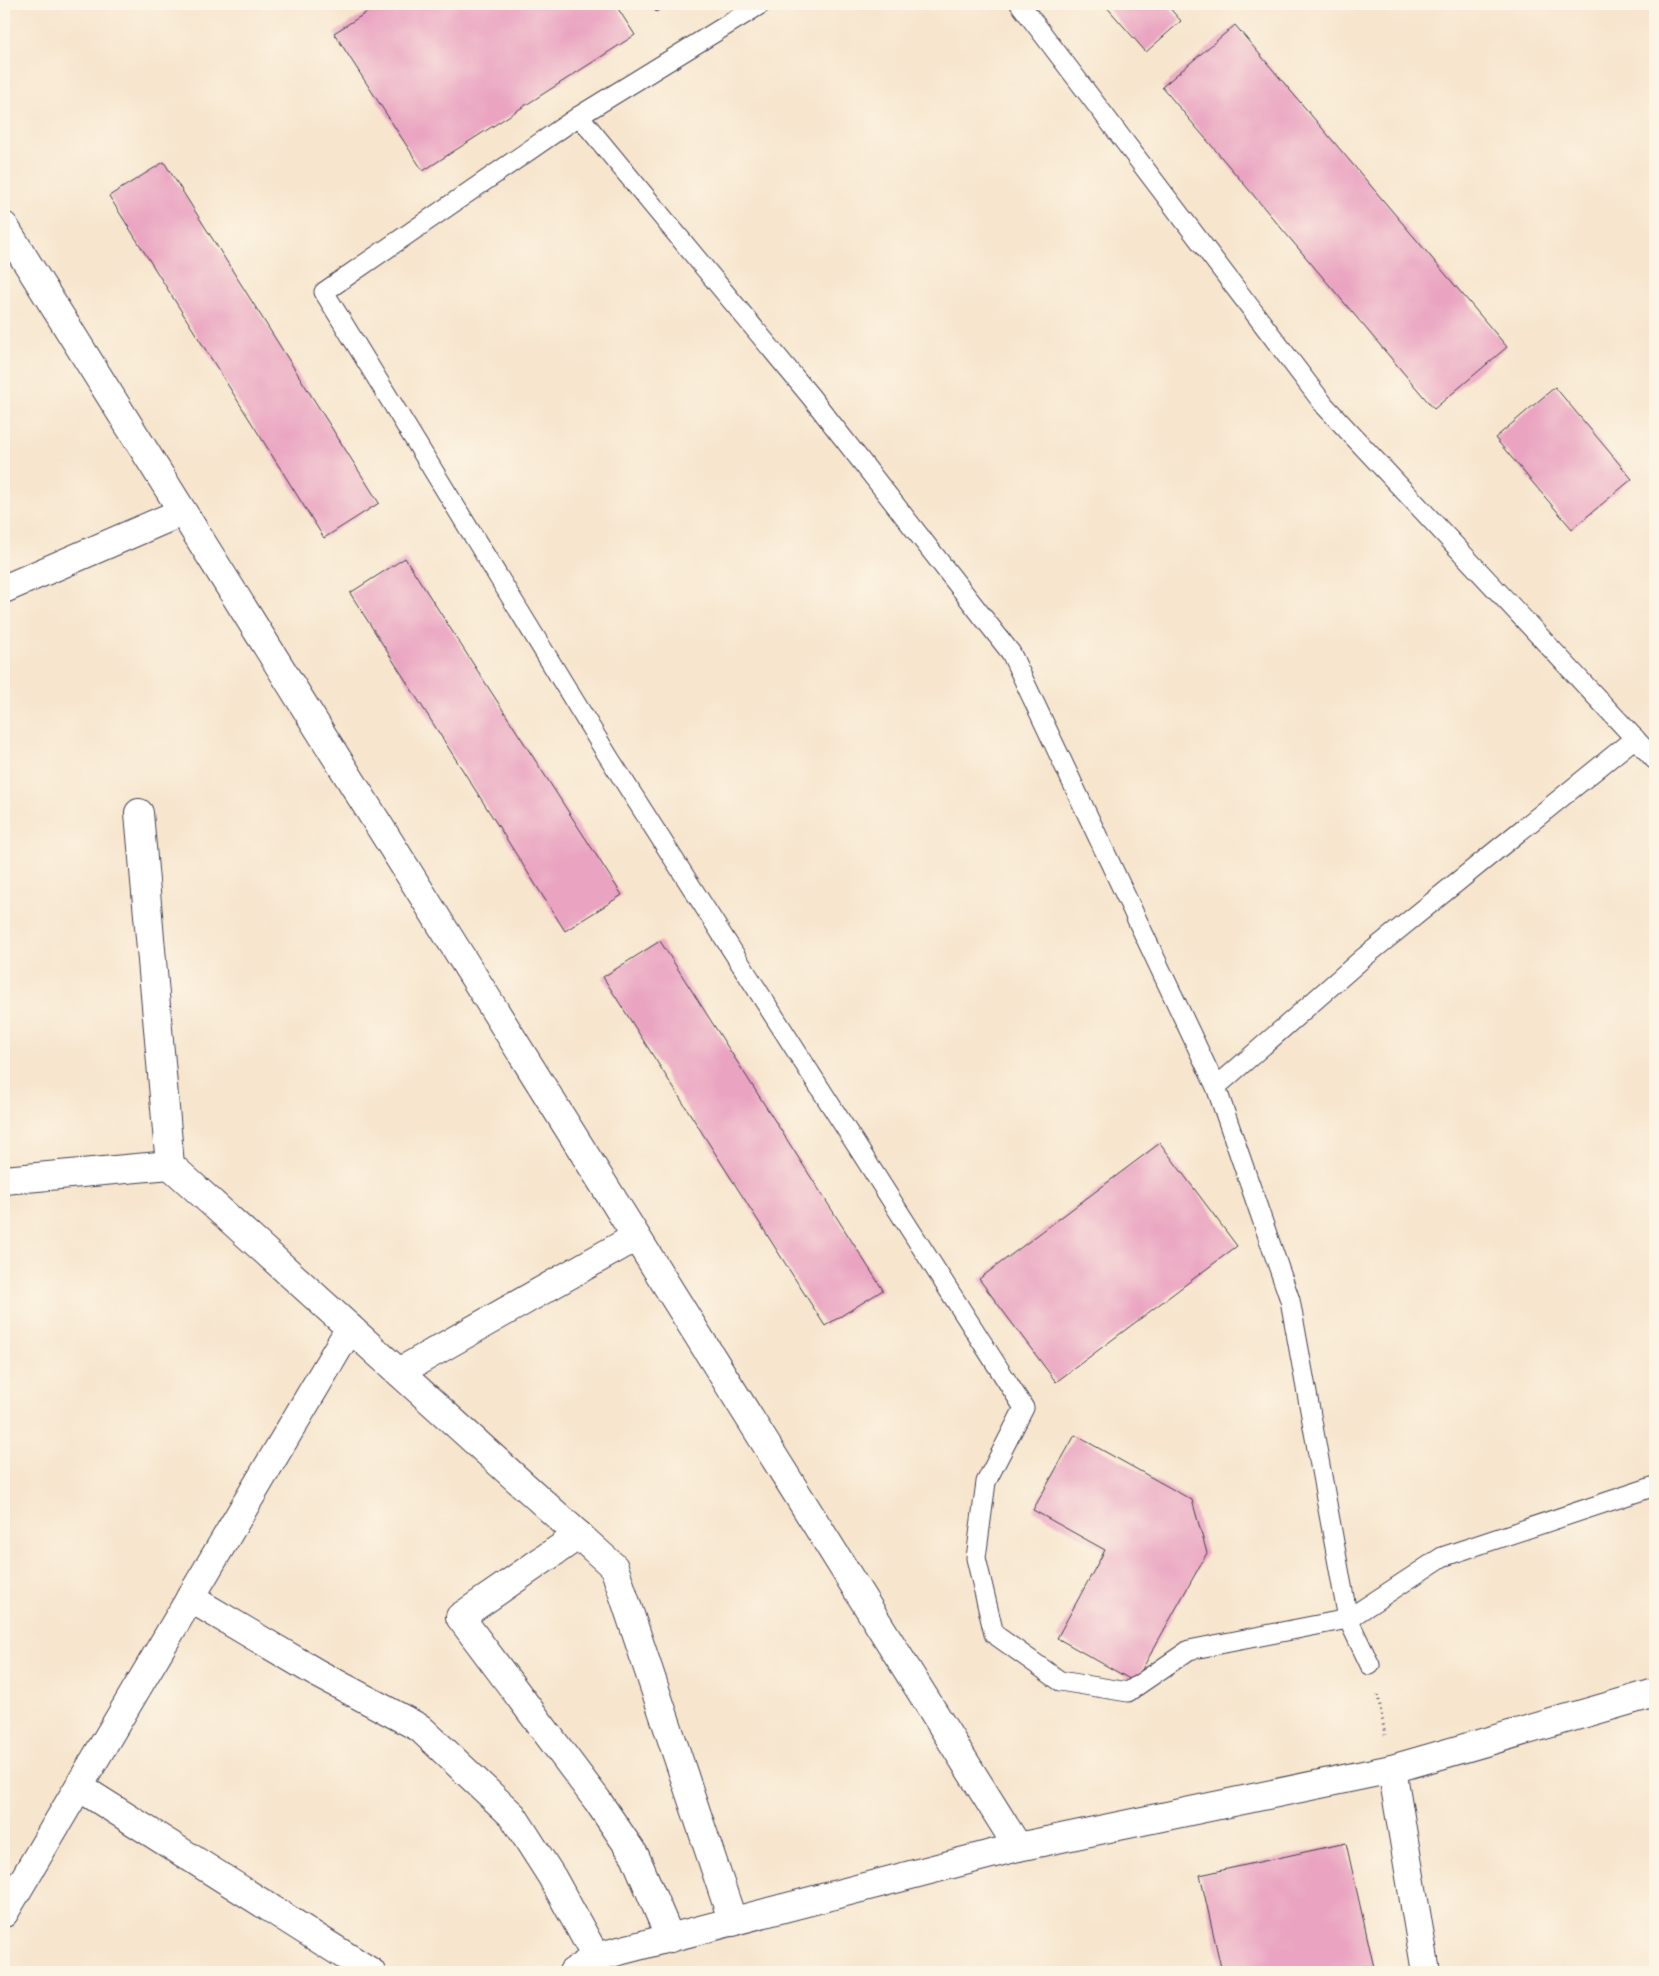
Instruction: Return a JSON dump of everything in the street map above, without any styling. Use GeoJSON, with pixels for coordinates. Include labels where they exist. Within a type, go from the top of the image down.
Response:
{"type":"FeatureCollection","features":[{"type":"Feature","properties":{"kind":"street"},"geometry":{"type":"LineString","coordinates":[[4,226],[1018,1847]]}},
{"type":"Feature","properties":{"kind":"street"},"geometry":{"type":"LineString","coordinates":[[4,589],[182,512]]}},
{"type":"Feature","properties":{"kind":"street"},"geometry":{"type":"LineString","coordinates":[[139,813],[170,1165],[614,1567],[733,1922]]}},
{"type":"Feature","properties":{"kind":"street"},"geometry":{"type":"LineString","coordinates":[[4,1180],[170,1165]]}},
{"type":"Feature","properties":{"kind":"street"},"geometry":{"type":"LineString","coordinates":[[399,1372],[636,1237]]}},
{"type":"Feature","properties":{"kind":"street"},"geometry":{"type":"LineString","coordinates":[[4,1913],[350,1328]]}},
{"type":"Feature","properties":{"kind":"street"},"geometry":{"type":"LineString","coordinates":[[579,1536],[460,1617],[597,1800],[635,1856],[670,1938]]}},
{"type":"Feature","properties":{"kind":"street"},"geometry":{"type":"LineString","coordinates":[[190,1598],[315,1672],[420,1728],[513,1816],[552,1877],[596,1957]]}},
{"type":"Feature","properties":{"kind":"street"},"geometry":{"type":"LineString","coordinates":[[573,1972],[596,1957],[1018,1847],[1392,1769],[1655,1693]]}},
{"type":"Feature","properties":{"kind":"street"},"geometry":{"type":"LineString","coordinates":[[1392,1769],[1426,1972]]}},
{"type":"Feature","properties":{"kind":"street"},"geometry":{"type":"LineString","coordinates":[[79,1786],[371,1972]]}},
{"type":"Feature","properties":{"kind":"lane"},"geometry":{"type":"LineString","coordinates":[[761,4],[579,116],[324,292],[608,756],[1024,1408],[986,1482],[976,1558],[994,1634],[1060,1681],[1128,1692],[1189,1650],[1348,1619],[1442,1557],[1655,1486]]}},
{"type":"Feature","properties":{"kind":"lane"},"geometry":{"type":"LineString","coordinates":[[1020,4],[1325,406],[1655,760]]}},
{"type":"Feature","properties":{"kind":"lane"},"geometry":{"type":"LineString","coordinates":[[579,116],[811,397],[1011,653],[1216,1087],[1290,1300],[1348,1619],[1370,1665]]}},
{"type":"Feature","properties":{"kind":"lane"},"geometry":{"type":"LineString","coordinates":[[1216,1087],[1362,959],[1634,738]]}},
{"type":"Feature","properties":{"kind":"path"},"geometry":{"type":"LineString","coordinates":[[1370,1665],[1392,1769]]}},
{"type":"Feature","properties":{"kind":"building"},"geometry":{"type":"Polygon","coordinates":[[[380,4],[615,4],[635,35],[423,171],[334,33],[380,4]]]}},
{"type":"Feature","properties":{"kind":"building"},"geometry":{"type":"Polygon","coordinates":[[[651,4],[668,4],[656,12],[651,4]]]}},
{"type":"Feature","properties":{"kind":"building"},"geometry":{"type":"Polygon","coordinates":[[[1104,4],[1166,4],[1181,21],[1146,52],[1104,4]]]}},
{"type":"Feature","properties":{"kind":"building"},"geometry":{"type":"Polygon","coordinates":[[[1235,25],[1507,347],[1434,409],[1162,87],[1235,25]]]}},
{"type":"Feature","properties":{"kind":"building"},"geometry":{"type":"Polygon","coordinates":[[[164,162],[379,503],[324,538],[109,196],[164,162]]]}},
{"type":"Feature","properties":{"kind":"building"},"geometry":{"type":"Polygon","coordinates":[[[1555,387],[1632,479],[1572,529],[1495,438],[1555,387]]]}},
{"type":"Feature","properties":{"kind":"building"},"geometry":{"type":"Polygon","coordinates":[[[405,558],[622,895],[565,931],[350,593],[405,558]]]}},
{"type":"Feature","properties":{"kind":"building"},"geometry":{"type":"Polygon","coordinates":[[[660,941],[883,1290],[825,1326],[603,977],[660,941]]]}},
{"type":"Feature","properties":{"kind":"building"},"geometry":{"type":"Polygon","coordinates":[[[1160,1143],[1237,1246],[1056,1382],[979,1279],[1160,1143]]]}},
{"type":"Feature","properties":{"kind":"building"},"geometry":{"type":"Polygon","coordinates":[[[1075,1435],[1192,1500],[1207,1553],[1135,1682],[1057,1638],[1105,1550],[1033,1510],[1075,1435]]]}},
{"type":"Feature","properties":{"kind":"building"},"geometry":{"type":"Polygon","coordinates":[[[1346,1843],[1375,1972],[1222,1972],[1200,1875],[1346,1843]]]}}]}
